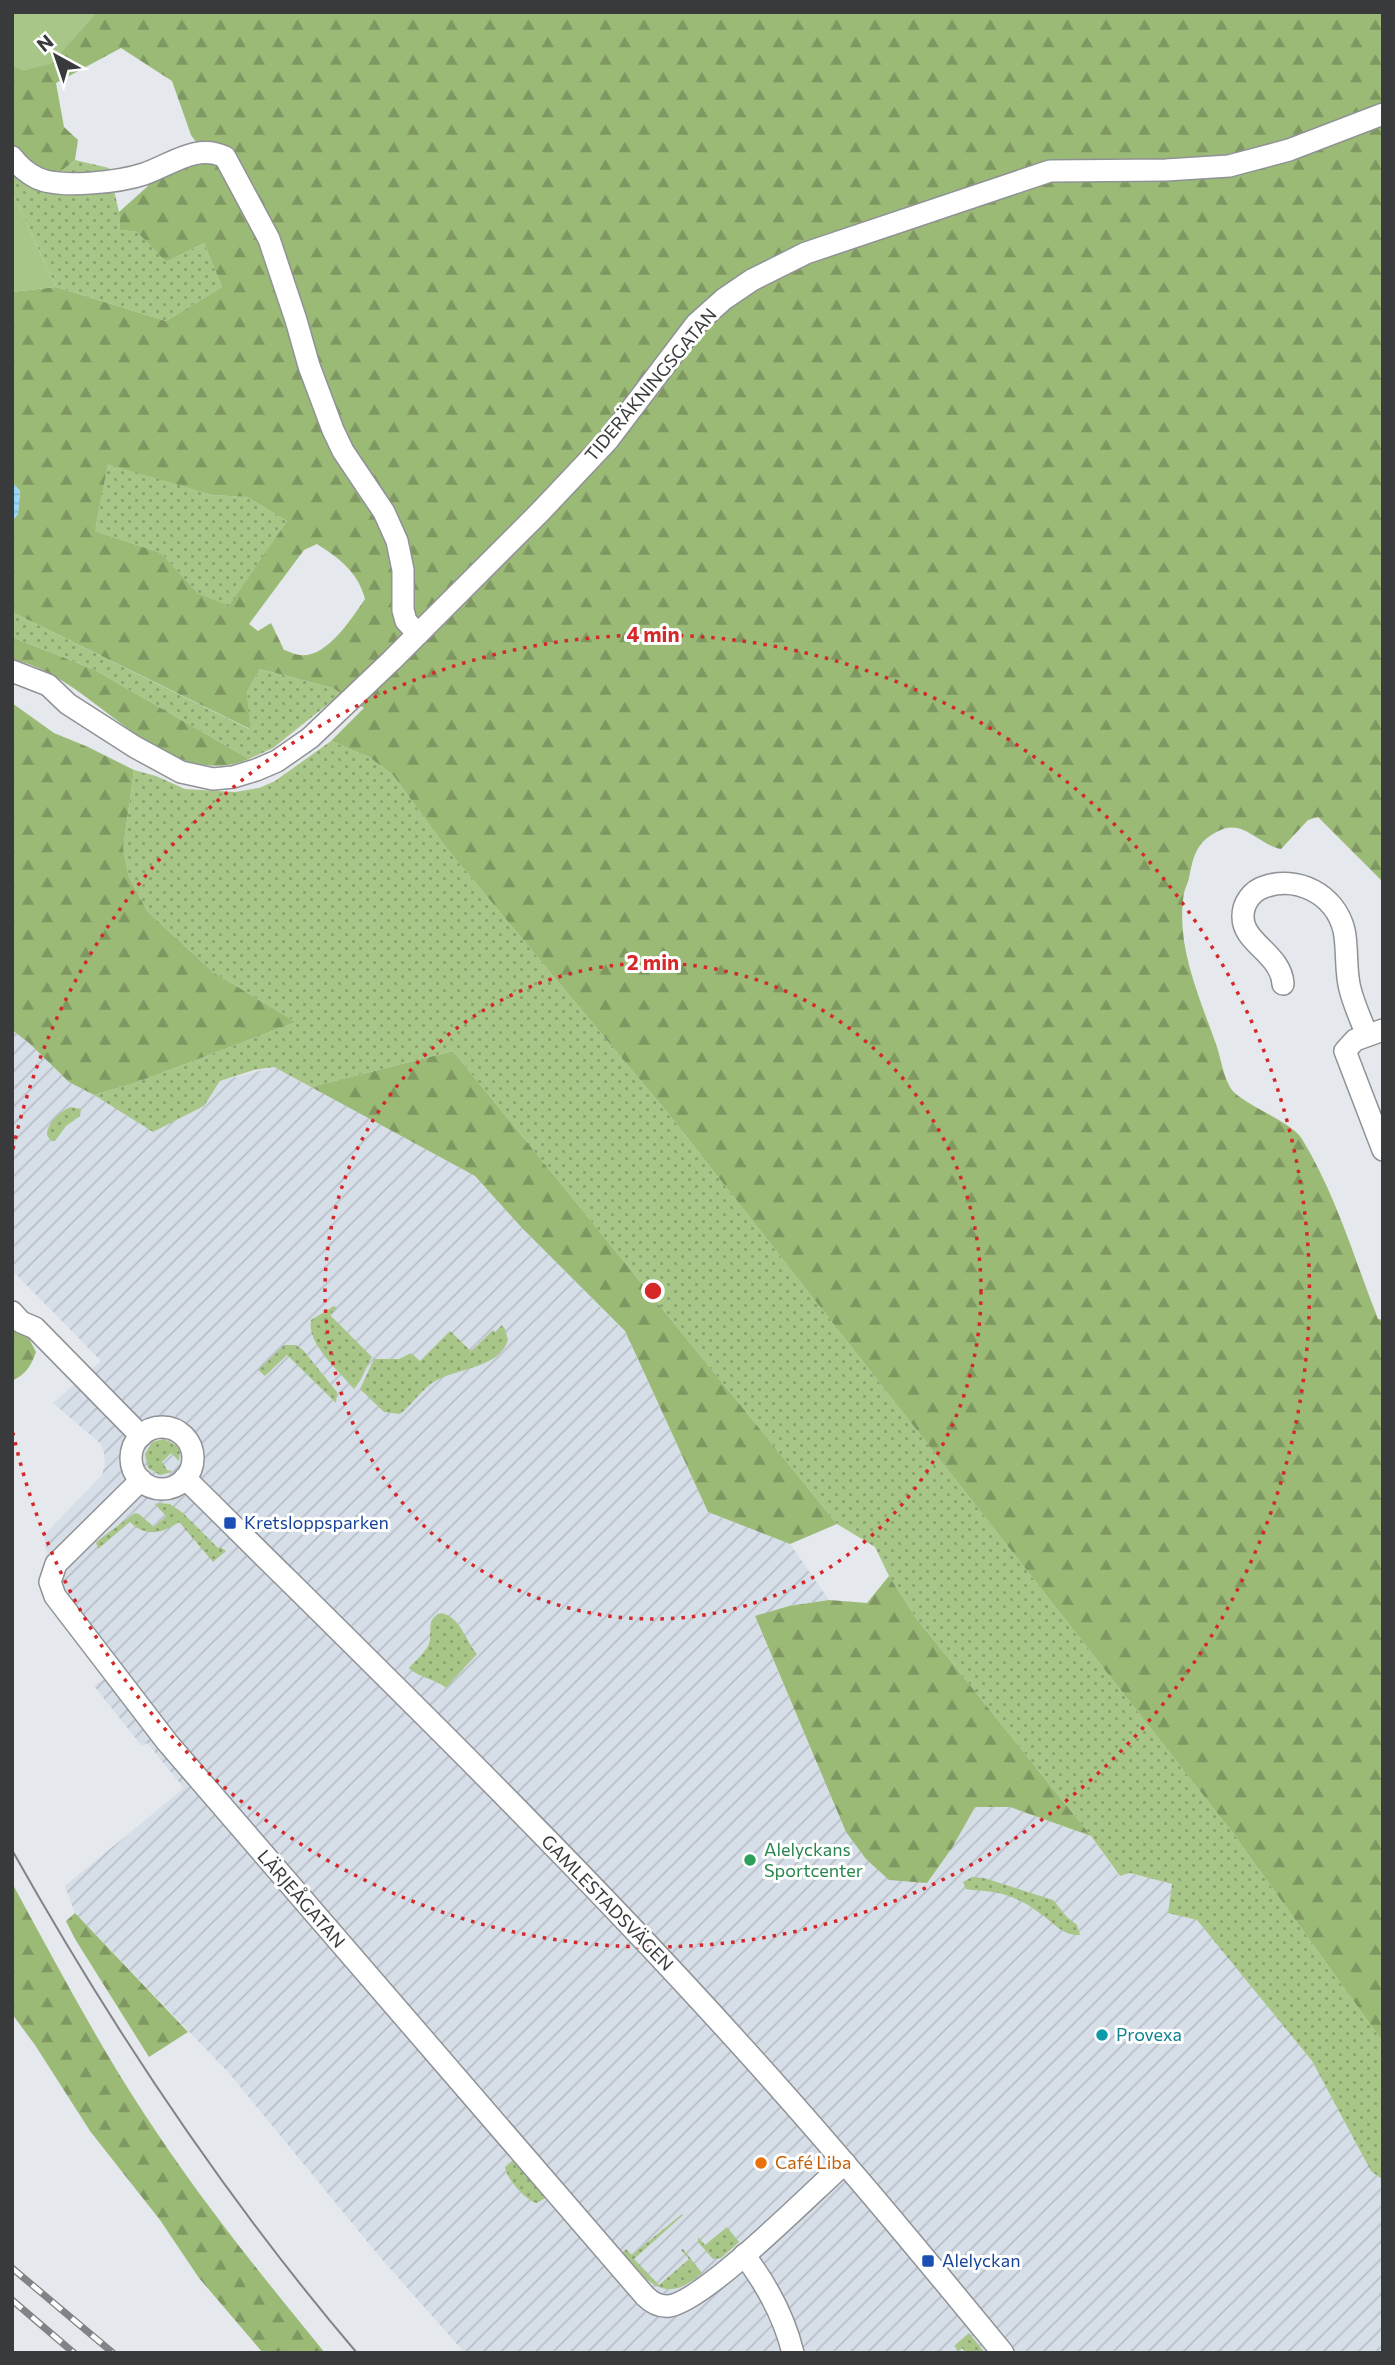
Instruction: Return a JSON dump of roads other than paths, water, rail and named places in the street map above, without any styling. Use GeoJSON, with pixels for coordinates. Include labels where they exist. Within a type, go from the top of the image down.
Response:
{"type":"FeatureCollection","features":[{"type":"Feature","properties":{"kind":"street","name":"TIDERÄKNINGSGATAN"},"geometry":{"type":"LineString","coordinates":[[12,670],[48,685],[68,704],[135,747],[181,772],[213,779],[233,777],[277,761],[310,738],[418,635],[542,510],[608,440],[696,324],[724,299],[752,280],[806,253],[1050,171],[1167,170],[1229,166],[1289,149],[1383,114]]}},
{"type":"Feature","properties":{"kind":"street"},"geometry":{"type":"LineString","coordinates":[[12,156],[37,178],[51,182],[142,175],[199,152],[213,151],[225,157],[269,239],[309,366],[333,430],[343,451],[384,512],[397,541],[403,570],[403,610],[406,621],[418,635]]}},
{"type":"Feature","properties":{"kind":"street","name":"TIDERÄKNINGSGATAN"},"geometry":{"type":"LineString","coordinates":[[12,683],[68,704]]}},
{"type":"Feature","properties":{"kind":"street"},"geometry":{"type":"LineString","coordinates":[[1283,984],[1279,968],[1247,932],[1243,916],[1246,903],[1259,889],[1290,883],[1307,887],[1321,896],[1338,916],[1344,931],[1350,989],[1375,1032],[1348,1045],[1346,1054],[1383,1150]]}},
{"type":"Feature","properties":{"kind":"street"},"geometry":{"type":"LineString","coordinates":[[12,1296],[30,1315],[35,1328]]}},
{"type":"Feature","properties":{"kind":"street"},"geometry":{"type":"LineString","coordinates":[[12,1312],[21,1322],[35,1328],[141,1436]]}},
{"type":"Feature","properties":{"kind":"street"},"geometry":{"type":"LineString","coordinates":[[159,1427],[172,1429],[183,1435],[193,1456],[191,1468],[185,1478],[166,1488],[151,1486],[141,1480],[134,1470],[131,1458],[134,1446],[141,1436],[159,1427]]}},
{"type":"Feature","properties":{"kind":"street","name":"GAMLESTADSVÄGEN"},"geometry":{"type":"LineString","coordinates":[[185,1478],[571,1865],[738,2042],[874,2196],[1003,2353]]}},
{"type":"Feature","properties":{"kind":"street","name":"LÄRJEÅGATAN"},"geometry":{"type":"LineString","coordinates":[[141,1480],[56,1564],[50,1582],[55,1595],[139,1707],[645,2297],[660,2306],[669,2306],[688,2299],[744,2255]]}},
{"type":"Feature","properties":{"kind":"street"},"geometry":{"type":"LineString","coordinates":[[793,2353],[786,2323],[770,2292],[744,2255],[845,2163]]}},
{"type":"Feature","properties":{"kind":"water"},"geometry":{"type":"Polygon","coordinates":[[[12,482],[20,491],[18,514],[12,521],[12,482]]]}},
{"type":"Feature","properties":{"kind":"tram line"},"geometry":{"type":"LineString","coordinates":[[12,1850],[89,1982],[172,2110],[261,2234],[357,2353]]}},
{"type":"Feature","properties":{"kind":"railway"},"geometry":{"type":"LineString","coordinates":[[12,2268],[113,2353]]}},
{"type":"Feature","properties":{"kind":"railway"},"geometry":{"type":"LineString","coordinates":[[12,2300],[74,2353]]}},
{"type":"Feature","properties":{"kind":"place","name":"Kretsloppsparken"},"geometry":{"type":"Point","coordinates":[230,1523]}},
{"type":"Feature","properties":{"kind":"place","name":"Alelyckans Sportcenter"},"geometry":{"type":"Point","coordinates":[750,1860]}},
{"type":"Feature","properties":{"kind":"place","name":"Provexa"},"geometry":{"type":"Point","coordinates":[1102,2035]}},
{"type":"Feature","properties":{"kind":"place","name":"Café Liba"},"geometry":{"type":"Point","coordinates":[761,2163]}},
{"type":"Feature","properties":{"kind":"place","name":"Alelyckan"},"geometry":{"type":"Point","coordinates":[928,2261]}}]}
